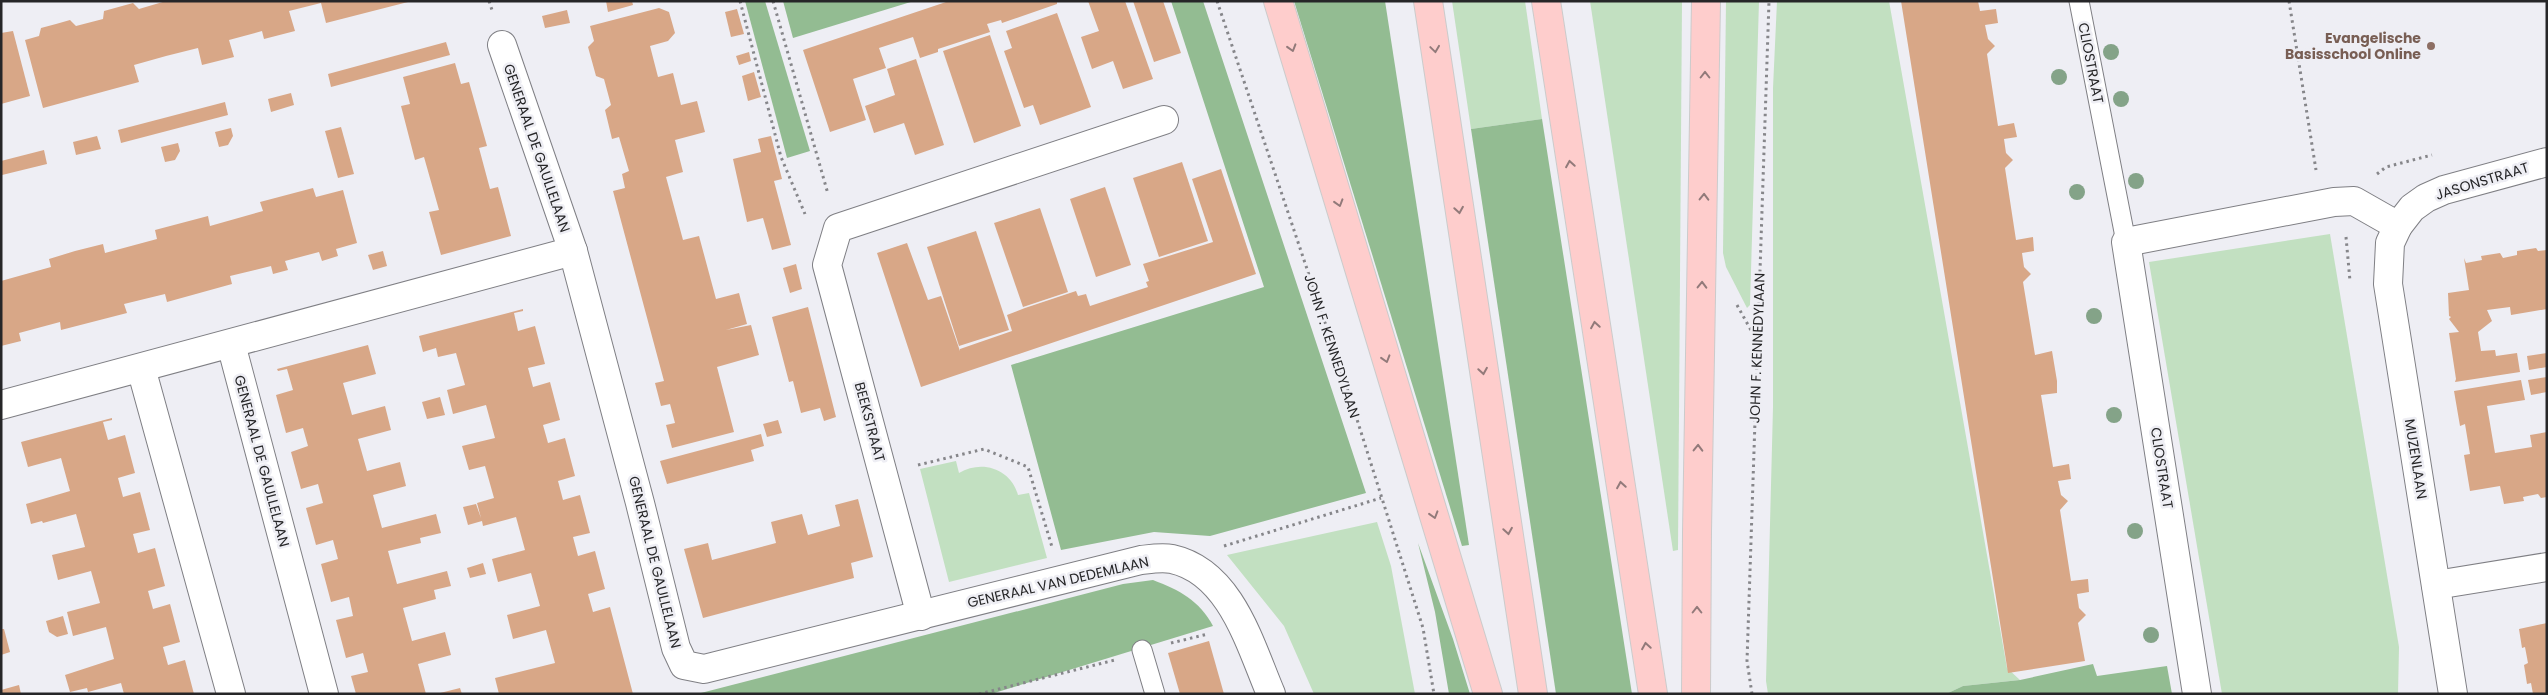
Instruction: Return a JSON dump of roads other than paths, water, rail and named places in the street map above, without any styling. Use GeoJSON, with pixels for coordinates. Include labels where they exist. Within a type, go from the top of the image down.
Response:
{"type":"FeatureCollection","features":[{"type":"Feature","properties":{"kind":"main road"},"geometry":{"type":"LineString","coordinates":[[1278,1],[1488,694]]}},
{"type":"Feature","properties":{"kind":"main road"},"geometry":{"type":"LineString","coordinates":[[1428,1],[1533,694]]}},
{"type":"Feature","properties":{"kind":"main road"},"geometry":{"type":"LineString","coordinates":[[1546,1],[1653,694]]}},
{"type":"Feature","properties":{"kind":"main road"},"geometry":{"type":"LineString","coordinates":[[1696,694],[1706,1]]}},
{"type":"Feature","properties":{"kind":"street","name":"GENERAAL DE GAULLELAAN"},"geometry":{"type":"LineString","coordinates":[[502,45],[573,251],[640,503],[676,648],[684,665],[704,669],[921,616]]}},
{"type":"Feature","properties":{"kind":"street","name":"BEEKSTRAAT"},"geometry":{"type":"LineString","coordinates":[[921,616],[827,265],[838,228],[1164,120]]}},
{"type":"Feature","properties":{"kind":"street","name":"JASONSTRAAT"},"geometry":{"type":"LineString","coordinates":[[2398,226],[2412,208],[2426,198],[2444,190],[2547,162]]}},
{"type":"Feature","properties":{"kind":"street"},"geometry":{"type":"LineString","coordinates":[[2126,242],[2321,202],[2354,200],[2398,226]]}},
{"type":"Feature","properties":{"kind":"street","name":"MUZENLAAN"},"geometry":{"type":"LineString","coordinates":[[2398,226],[2390,243],[2388,284],[2454,694]]}},
{"type":"Feature","properties":{"kind":"street","name":"CLIOSTRAAT"},"geometry":{"type":"LineString","coordinates":[[2126,242],[2197,694]]}},
{"type":"Feature","properties":{"kind":"street","name":"GENERAAL DE GAULLELAAN"},"geometry":{"type":"LineString","coordinates":[[1,405],[573,251]]}},
{"type":"Feature","properties":{"kind":"street","name":"GENERAAL DE GAULLELAAN"},"geometry":{"type":"LineString","coordinates":[[231,344],[324,694]]}},
{"type":"Feature","properties":{"kind":"street"},"geometry":{"type":"LineString","coordinates":[[141,368],[231,694]]}},
{"type":"Feature","properties":{"kind":"street","name":"GENERAAL VAN DEDEMLAAN"},"geometry":{"type":"LineString","coordinates":[[921,616],[1140,560],[1170,558],[1190,566],[1210,578],[1225,597],[1271,694]]}},
{"type":"Feature","properties":{"kind":"street"},"geometry":{"type":"LineString","coordinates":[[2436,585],[2547,567]]}},
{"type":"Feature","properties":{"kind":"lane","name":"CLIOSTRAAT"},"geometry":{"type":"LineString","coordinates":[[2079,1],[2126,242]]}},
{"type":"Feature","properties":{"kind":"lane"},"geometry":{"type":"LineString","coordinates":[[1142,650],[1155,694]]}},
{"type":"Feature","properties":{"kind":"place","name":"Evangelische Basisschool Online"},"geometry":{"type":"Point","coordinates":[2431,46]}}]}
